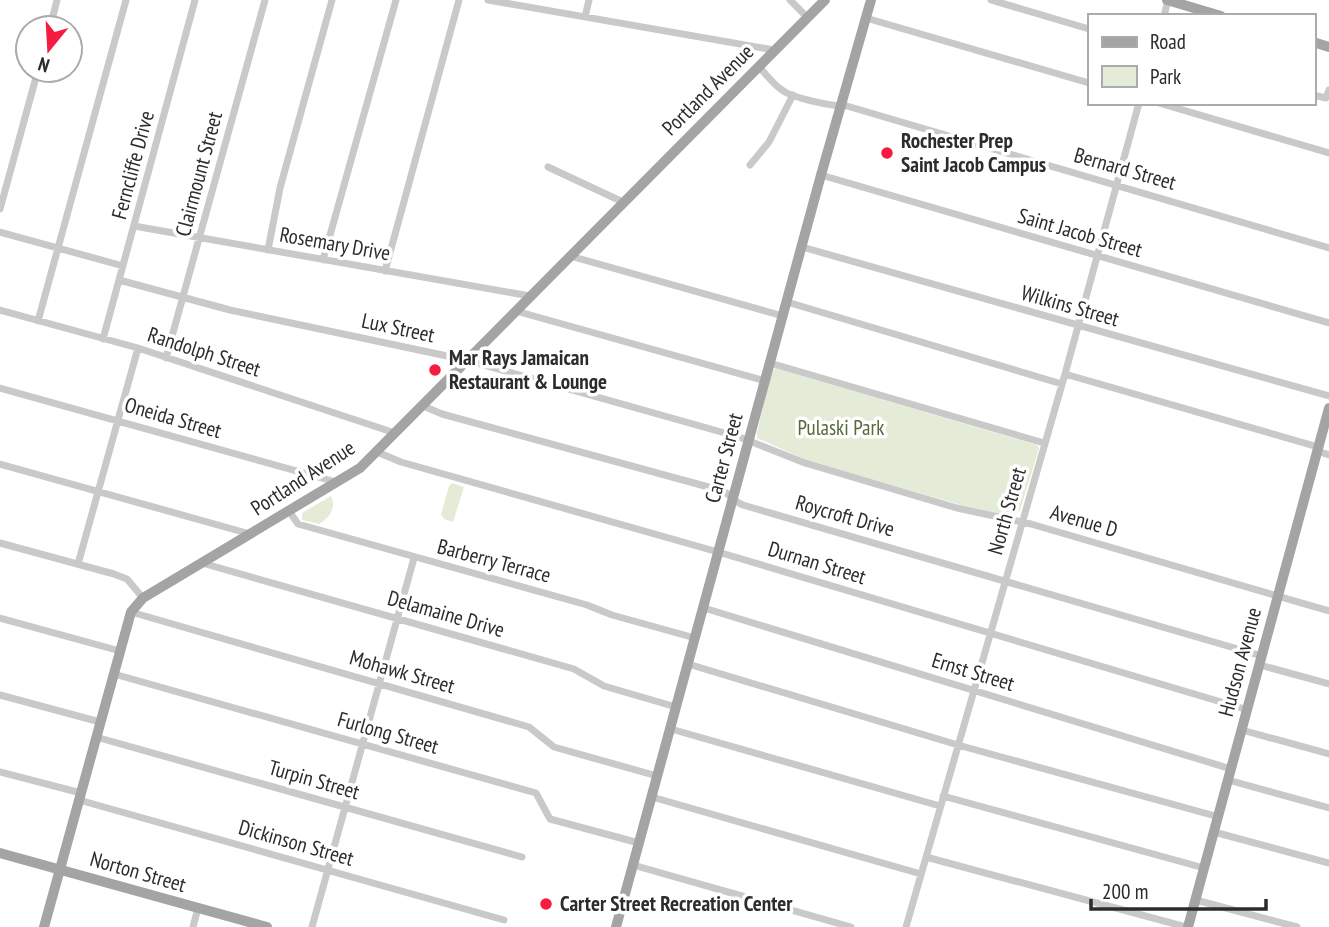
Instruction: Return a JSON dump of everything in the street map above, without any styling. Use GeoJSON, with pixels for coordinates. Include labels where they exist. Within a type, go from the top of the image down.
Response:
{"type":"FeatureCollection","features":[{"type":"Feature","properties":{"kind":"main road","name":"Portland Avenue"},"geometry":{"type":"LineString","coordinates":[[44,927],[131,612],[143,598],[360,468],[825,0]]}},
{"type":"Feature","properties":{"kind":"main road","name":"Carter Street"},"geometry":{"type":"LineString","coordinates":[[616,927],[871,0]]}},
{"type":"Feature","properties":{"kind":"main road"},"geometry":{"type":"LineString","coordinates":[[1168,0],[1214,14]]}},
{"type":"Feature","properties":{"kind":"main road","name":"Hudson Avenue"},"geometry":{"type":"LineString","coordinates":[[1187,927],[1329,408]]}},
{"type":"Feature","properties":{"kind":"main road","name":"Norton Street"},"geometry":{"type":"LineString","coordinates":[[0,853],[267,927]]}},
{"type":"Feature","properties":{"kind":"street"},"geometry":{"type":"LineString","coordinates":[[38,321],[127,0]]}},
{"type":"Feature","properties":{"kind":"street","name":"Ferncliffe Drive"},"geometry":{"type":"LineString","coordinates":[[103,339],[195,0]]}},
{"type":"Feature","properties":{"kind":"street","name":"Clairmount Street"},"geometry":{"type":"LineString","coordinates":[[166,358],[265,0]]}},
{"type":"Feature","properties":{"kind":"street"},"geometry":{"type":"LineString","coordinates":[[268,250],[280,188],[332,0]]}},
{"type":"Feature","properties":{"kind":"street"},"geometry":{"type":"LineString","coordinates":[[323,260],[396,0]]}},
{"type":"Feature","properties":{"kind":"street"},"geometry":{"type":"LineString","coordinates":[[385,271],[459,0]]}},
{"type":"Feature","properties":{"kind":"street"},"geometry":{"type":"LineString","coordinates":[[488,0],[774,50]]}},
{"type":"Feature","properties":{"kind":"street"},"geometry":{"type":"LineString","coordinates":[[585,17],[589,0]]}},
{"type":"Feature","properties":{"kind":"street"},"geometry":{"type":"LineString","coordinates":[[790,0],[807,17]]}},
{"type":"Feature","properties":{"kind":"street"},"geometry":{"type":"LineString","coordinates":[[991,0],[1088,29]]}},
{"type":"Feature","properties":{"kind":"street"},"geometry":{"type":"LineString","coordinates":[[866,18],[1088,83]]}},
{"type":"Feature","properties":{"kind":"street","name":"Bernard Street"},"geometry":{"type":"LineString","coordinates":[[758,66],[782,91],[793,95],[835,106],[847,106],[1329,248]]}},
{"type":"Feature","properties":{"kind":"street"},"geometry":{"type":"LineString","coordinates":[[0,209],[34,84]]}},
{"type":"Feature","properties":{"kind":"street"},"geometry":{"type":"LineString","coordinates":[[1315,95],[1326,98],[1329,90]]}},
{"type":"Feature","properties":{"kind":"street"},"geometry":{"type":"LineString","coordinates":[[750,165],[769,142],[793,95]]}},
{"type":"Feature","properties":{"kind":"street","name":"North Street"},"geometry":{"type":"LineString","coordinates":[[906,927],[1079,327],[1138,105]]}},
{"type":"Feature","properties":{"kind":"street"},"geometry":{"type":"LineString","coordinates":[[1166,105],[1329,153]]}},
{"type":"Feature","properties":{"kind":"street"},"geometry":{"type":"LineString","coordinates":[[548,167],[623,202]]}},
{"type":"Feature","properties":{"kind":"street","name":"Saint Jacob Street"},"geometry":{"type":"LineString","coordinates":[[821,176],[1329,323]]}},
{"type":"Feature","properties":{"kind":"street","name":"Rosemary Drive"},"geometry":{"type":"LineString","coordinates":[[134,226],[530,296]]}},
{"type":"Feature","properties":{"kind":"street"},"geometry":{"type":"LineString","coordinates":[[0,232],[123,266]]}},
{"type":"Feature","properties":{"kind":"street","name":"Wilkins Street"},"geometry":{"type":"LineString","coordinates":[[802,247],[1329,396]]}},
{"type":"Feature","properties":{"kind":"street"},"geometry":{"type":"LineString","coordinates":[[570,256],[783,316]]}},
{"type":"Feature","properties":{"kind":"street","name":"Lux Street"},"geometry":{"type":"LineString","coordinates":[[119,280],[230,310],[466,360],[749,440]]}},
{"type":"Feature","properties":{"kind":"street"},"geometry":{"type":"LineString","coordinates":[[787,302],[1062,384]]}},
{"type":"Feature","properties":{"kind":"street","name":"Randolph Street"},"geometry":{"type":"LineString","coordinates":[[0,310],[138,348],[395,433]]}},
{"type":"Feature","properties":{"kind":"street"},"geometry":{"type":"LineString","coordinates":[[516,311],[765,381]]}},
{"type":"Feature","properties":{"kind":"street"},"geometry":{"type":"LineString","coordinates":[[78,564],[138,348]]}},
{"type":"Feature","properties":{"kind":"street"},"geometry":{"type":"LineString","coordinates":[[771,363],[1044,443]]}},
{"type":"Feature","properties":{"kind":"street"},"geometry":{"type":"LineString","coordinates":[[1065,374],[1317,449],[1329,455]]}},
{"type":"Feature","properties":{"kind":"street","name":"Oneida Street"},"geometry":{"type":"LineString","coordinates":[[0,388],[336,482]]}},
{"type":"Feature","properties":{"kind":"street","name":"Roycroft Drive"},"geometry":{"type":"LineString","coordinates":[[421,405],[442,414],[723,491],[743,505],[1005,580],[1329,684]]}},
{"type":"Feature","properties":{"kind":"street","name":"Avenue D"},"geometry":{"type":"LineString","coordinates":[[749,440],[798,460],[957,508],[1021,522],[1329,611]]}},
{"type":"Feature","properties":{"kind":"street","name":"Durnan Street"},"geometry":{"type":"LineString","coordinates":[[377,452],[401,463],[718,552],[1248,710]]}},
{"type":"Feature","properties":{"kind":"street"},"geometry":{"type":"LineString","coordinates":[[0,464],[250,534]]}},
{"type":"Feature","properties":{"kind":"street","name":"Barberry Terrace"},"geometry":{"type":"LineString","coordinates":[[289,512],[298,524],[695,638]]}},
{"type":"Feature","properties":{"kind":"street"},"geometry":{"type":"LineString","coordinates":[[0,543],[114,574],[127,579],[143,598]]}},
{"type":"Feature","properties":{"kind":"street"},"geometry":{"type":"LineString","coordinates":[[312,927],[414,558]]}},
{"type":"Feature","properties":{"kind":"street","name":"Delamaine Drive"},"geometry":{"type":"LineString","coordinates":[[202,563],[574,669],[604,687],[677,708]]}},
{"type":"Feature","properties":{"kind":"street","name":"Ernst Street"},"geometry":{"type":"LineString","coordinates":[[704,608],[973,690],[1329,808]]}},
{"type":"Feature","properties":{"kind":"street","name":"Mohawk Street"},"geometry":{"type":"LineString","coordinates":[[131,612],[528,727],[554,747],[657,776]]}},
{"type":"Feature","properties":{"kind":"street"},"geometry":{"type":"LineString","coordinates":[[0,618],[120,651]]}},
{"type":"Feature","properties":{"kind":"street"},"geometry":{"type":"LineString","coordinates":[[688,664],[958,746],[1219,817]]}},
{"type":"Feature","properties":{"kind":"street","name":"Furlong Street"},"geometry":{"type":"LineString","coordinates":[[114,674],[536,793],[551,819],[639,844]]}},
{"type":"Feature","properties":{"kind":"street"},"geometry":{"type":"LineString","coordinates":[[0,695],[100,722]]}},
{"type":"Feature","properties":{"kind":"street"},"geometry":{"type":"LineString","coordinates":[[670,729],[940,806]]}},
{"type":"Feature","properties":{"kind":"street"},"geometry":{"type":"LineString","coordinates":[[1242,730],[1329,754]]}},
{"type":"Feature","properties":{"kind":"street","name":"Turpin Street"},"geometry":{"type":"LineString","coordinates":[[96,737],[522,857]]}},
{"type":"Feature","properties":{"kind":"street","name":"Dickinson Street"},"geometry":{"type":"LineString","coordinates":[[0,772],[327,870],[504,919]]}},
{"type":"Feature","properties":{"kind":"street"},"geometry":{"type":"LineString","coordinates":[[943,796],[1204,868]]}},
{"type":"Feature","properties":{"kind":"street"},"geometry":{"type":"LineString","coordinates":[[652,797],[921,874]]}},
{"type":"Feature","properties":{"kind":"street"},"geometry":{"type":"LineString","coordinates":[[1214,832],[1329,863]]}},
{"type":"Feature","properties":{"kind":"street"},"geometry":{"type":"LineString","coordinates":[[926,857],[1187,927]]}},
{"type":"Feature","properties":{"kind":"street"},"geometry":{"type":"LineString","coordinates":[[633,865],[851,927]]}},
{"type":"Feature","properties":{"kind":"street"},"geometry":{"type":"LineString","coordinates":[[1196,900],[1297,927]]}},
{"type":"Feature","properties":{"kind":"street"},"geometry":{"type":"LineString","coordinates":[[193,927],[198,908]]}},
{"type":"Feature","properties":{"kind":"green space","name":"Pulaski Park"},"geometry":{"type":"Polygon","coordinates":[[[775,368],[1037,445],[1038,452],[1020,510],[1015,515],[1007,516],[958,504],[811,462],[757,438],[771,374],[775,368]]]}},
{"type":"Feature","properties":{"kind":"green space"},"geometry":{"type":"Polygon","coordinates":[[[452,483],[464,487],[453,522],[444,519],[441,514],[452,483]]]}},
{"type":"Feature","properties":{"kind":"green space"},"geometry":{"type":"Polygon","coordinates":[[[331,496],[332,509],[323,522],[319,524],[302,520],[302,513],[331,496]]]}},
{"type":"Feature","properties":{"kind":"place","name":"Rochester Prep Saint Jacob Campus"},"geometry":{"type":"Point","coordinates":[887,153]}},
{"type":"Feature","properties":{"kind":"place","name":"Mar Rays Jamaican Restaurant & Lounge"},"geometry":{"type":"Point","coordinates":[435,370]}},
{"type":"Feature","properties":{"kind":"place","name":"Carter Street Recreation Center"},"geometry":{"type":"Point","coordinates":[546,904]}}]}
